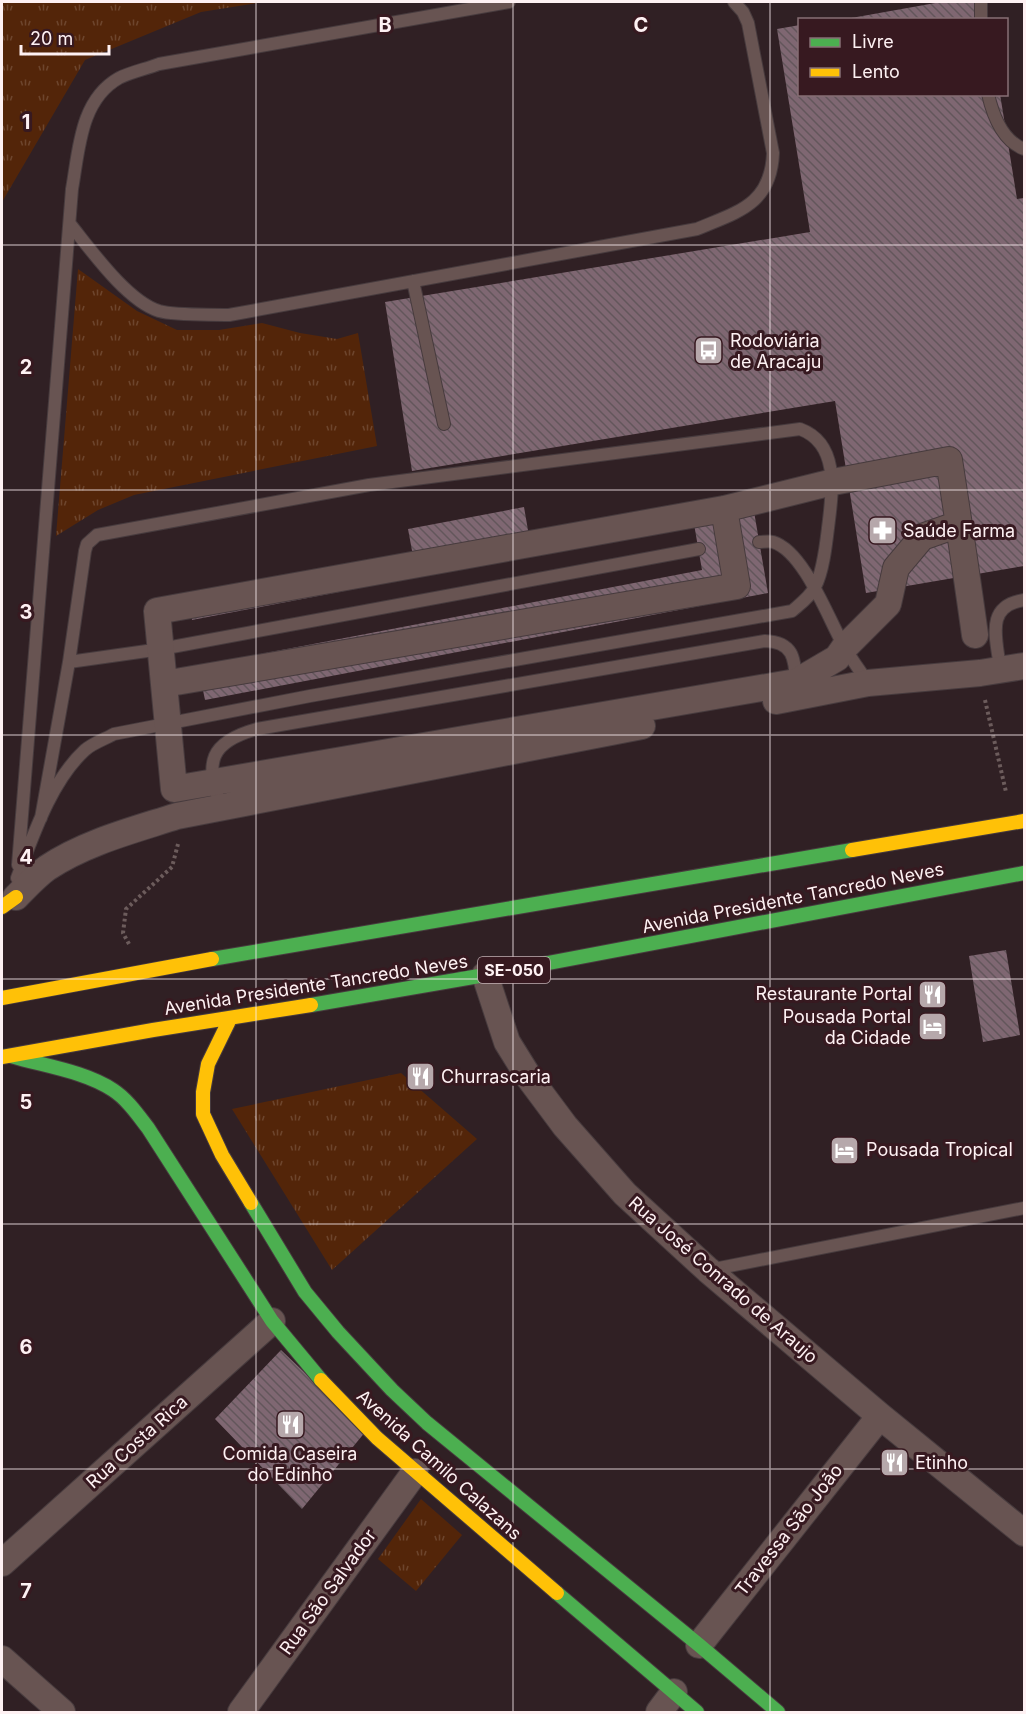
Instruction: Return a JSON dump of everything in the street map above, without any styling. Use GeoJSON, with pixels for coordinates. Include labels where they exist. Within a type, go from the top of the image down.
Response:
{"type":"FeatureCollection","features":[{"type":"Feature","properties":{"kind":"main road","name":"Avenida Presidente Tancredo Neves"},"geometry":{"type":"LineString","coordinates":[[2,998],[141,971],[1024,821]]}},
{"type":"Feature","properties":{"kind":"main road","name":"Avenida Presidente Tancredo Neves"},"geometry":{"type":"LineString","coordinates":[[6,1057],[153,1030],[485,975],[1024,873]]}},
{"type":"Feature","properties":{"kind":"main road","name":"Avenida Camilo Calazans"},"geometry":{"type":"LineString","coordinates":[[230,1019],[208,1064],[203,1092],[203,1114],[222,1155],[305,1292],[338,1332],[427,1423],[699,1645],[778,1713]]}},
{"type":"Feature","properties":{"kind":"main road","name":"Avenida Camilo Calazans"},"geometry":{"type":"LineString","coordinates":[[6,1057],[87,1078],[113,1090],[128,1104],[148,1128],[272,1321],[324,1383],[377,1438],[666,1702],[698,1713]]}},
{"type":"Feature","properties":{"kind":"street"},"geometry":{"type":"LineString","coordinates":[[218,795],[174,789],[157,611],[724,509],[833,482],[949,460],[975,635]]}},
{"type":"Feature","properties":{"kind":"street"},"geometry":{"type":"LineString","coordinates":[[164,684],[737,586],[724,509]]}},
{"type":"Feature","properties":{"kind":"street"},"geometry":{"type":"LineString","coordinates":[[796,690],[837,658],[888,604],[896,567],[922,537],[959,524]]}},
{"type":"Feature","properties":{"kind":"street"},"geometry":{"type":"LineString","coordinates":[[11,894],[66,857],[112,837],[177,816],[218,795],[796,690],[980,673],[1012,667]]}},
{"type":"Feature","properties":{"kind":"street","name":"Rua José Conrado de Araujo"},"geometry":{"type":"LineString","coordinates":[[485,975],[507,1042],[530,1079],[565,1126],[625,1194],[708,1270],[880,1416],[1024,1533]]}},
{"type":"Feature","properties":{"kind":"street","name":"Rua Costa Rica"},"geometry":{"type":"LineString","coordinates":[[2,1563],[272,1321]]}},
{"type":"Feature","properties":{"kind":"street","name":"Travessa São João"},"geometry":{"type":"LineString","coordinates":[[699,1645],[880,1416]]}},
{"type":"Feature","properties":{"kind":"street","name":"Rua São Salvador"},"geometry":{"type":"LineString","coordinates":[[241,1713],[415,1472]]}},
{"type":"Feature","properties":{"kind":"street"},"geometry":{"type":"LineString","coordinates":[[2,1659],[62,1713]]}},
{"type":"Feature","properties":{"kind":"lane"},"geometry":{"type":"LineString","coordinates":[[11,894],[72,189],[86,114],[101,92],[119,78],[159,64],[509,2]]}},
{"type":"Feature","properties":{"kind":"lane"},"geometry":{"type":"LineString","coordinates":[[69,224],[118,282],[148,307],[162,312],[229,315],[697,229],[747,208],[766,186],[773,166],[773,153],[748,23],[743,12],[734,2]]}},
{"type":"Feature","properties":{"kind":"lane"},"geometry":{"type":"LineString","coordinates":[[981,2],[981,18]]}},
{"type":"Feature","properties":{"kind":"lane"},"geometry":{"type":"LineString","coordinates":[[988,96],[1002,131],[1016,146],[1024,148]]}},
{"type":"Feature","properties":{"kind":"lane"},"geometry":{"type":"LineString","coordinates":[[413,281],[444,424]]}},
{"type":"Feature","properties":{"kind":"lane"},"geometry":{"type":"LineString","coordinates":[[11,894],[40,818],[63,777],[86,750],[114,734],[310,696],[792,611],[815,587],[825,550],[833,482],[822,446],[814,436],[800,429],[369,485],[97,535],[87,544],[85,550],[69,662],[40,818]]}},
{"type":"Feature","properties":{"kind":"lane"},"geometry":{"type":"LineString","coordinates":[[759,542],[771,541],[785,548],[815,587],[844,648],[868,683]]}},
{"type":"Feature","properties":{"kind":"lane"},"geometry":{"type":"LineString","coordinates":[[69,662],[161,649],[699,549]]}},
{"type":"Feature","properties":{"kind":"lane"},"geometry":{"type":"LineString","coordinates":[[1012,667],[995,621],[999,612],[1012,602],[1024,600]]}},
{"type":"Feature","properties":{"kind":"lane"},"geometry":{"type":"LineString","coordinates":[[218,795],[212,763],[223,744],[238,735],[256,729],[759,642],[777,642],[786,646],[795,660],[796,690]]}},
{"type":"Feature","properties":{"kind":"lane"},"geometry":{"type":"LineString","coordinates":[[708,1270],[1024,1208]]}},
{"type":"Feature","properties":{"kind":"path"},"geometry":{"type":"LineString","coordinates":[[985,698],[1007,794]]}},
{"type":"Feature","properties":{"kind":"path"},"geometry":{"type":"LineString","coordinates":[[141,971],[123,933],[126,909],[172,867],[180,838]]}},
{"type":"Feature","properties":{"kind":"green space"},"geometry":{"type":"Polygon","coordinates":[[[2,2],[264,2],[201,12],[85,60],[2,202],[2,2]]]}},
{"type":"Feature","properties":{"kind":"green space"},"geometry":{"type":"Polygon","coordinates":[[[78,269],[137,311],[177,330],[219,330],[262,323],[300,333],[337,339],[358,333],[377,446],[134,495],[98,510],[56,536],[78,269]]]}},
{"type":"Feature","properties":{"kind":"green space"},"geometry":{"type":"Polygon","coordinates":[[[401,1073],[477,1139],[332,1270],[232,1109],[401,1073]]]}},
{"type":"Feature","properties":{"kind":"green space"},"geometry":{"type":"Polygon","coordinates":[[[421,1499],[462,1535],[416,1591],[378,1559],[421,1499]]]}},
{"type":"Feature","properties":{"kind":"building"},"geometry":{"type":"Polygon","coordinates":[[[941,2],[986,2],[988,18],[851,18],[941,2]]]}},
{"type":"Feature","properties":{"kind":"building","name":"Rodoviária de Aracaju"},"geometry":{"type":"Polygon","coordinates":[[[798,25],[798,96],[1000,96],[1017,199],[1024,198],[1024,566],[866,593],[835,401],[412,471],[385,302],[810,232],[777,29],[798,25]]]}},
{"type":"Feature","properties":{"kind":"building"},"geometry":{"type":"Polygon","coordinates":[[[751,494],[768,593],[205,700],[198,666],[702,570],[694,524],[192,620],[188,599],[413,556],[408,529],[524,507],[529,536],[751,494]]]}},
{"type":"Feature","properties":{"kind":"building"},"geometry":{"type":"Polygon","coordinates":[[[1006,950],[1020,1035],[983,1042],[969,956],[1006,950]]]}},
{"type":"Feature","properties":{"kind":"building","name":"Comida Caseira do Edinho"},"geometry":{"type":"Polygon","coordinates":[[[281,1350],[366,1431],[302,1509],[215,1419],[281,1350]]]}},
{"type":"Feature","properties":{"kind":"traffic: fast"},"geometry":{"type":"LineString","coordinates":[[212,959],[852,850]]}},
{"type":"Feature","properties":{"kind":"traffic: fast"},"geometry":{"type":"LineString","coordinates":[[311,1005],[485,975],[1024,873]]}},
{"type":"Feature","properties":{"kind":"traffic: fast"},"geometry":{"type":"LineString","coordinates":[[11,1056],[102,1083],[128,1103],[148,1128],[272,1321],[321,1380]]}},
{"type":"Feature","properties":{"kind":"traffic: fast"},"geometry":{"type":"LineString","coordinates":[[251,1203],[305,1292],[338,1332],[392,1390],[427,1423],[778,1712]]}},
{"type":"Feature","properties":{"kind":"traffic: fast"},"geometry":{"type":"LineString","coordinates":[[557,1593],[697,1712]]}},
{"type":"Feature","properties":{"kind":"traffic: slow"},"geometry":{"type":"LineString","coordinates":[[852,850],[1024,821]]}},
{"type":"Feature","properties":{"kind":"traffic: slow"},"geometry":{"type":"LineString","coordinates":[[2,907],[16,897]]}},
{"type":"Feature","properties":{"kind":"traffic: slow"},"geometry":{"type":"LineString","coordinates":[[2,998],[212,959]]}},
{"type":"Feature","properties":{"kind":"traffic: slow"},"geometry":{"type":"LineString","coordinates":[[2,1057],[311,1005]]}},
{"type":"Feature","properties":{"kind":"traffic: slow"},"geometry":{"type":"LineString","coordinates":[[230,1019],[208,1064],[203,1092],[203,1114],[222,1155],[251,1203]]}},
{"type":"Feature","properties":{"kind":"traffic: slow"},"geometry":{"type":"LineString","coordinates":[[321,1380],[377,1438],[557,1593]]}},
{"type":"Feature","properties":{"kind":"place","name":"Rodoviária de Aracaju"},"geometry":{"type":"Point","coordinates":[709,351]}},
{"type":"Feature","properties":{"kind":"place","name":"Saúde Farma"},"geometry":{"type":"Point","coordinates":[882,531]}},
{"type":"Feature","properties":{"kind":"place","name":"Restaurante Portal"},"geometry":{"type":"Point","coordinates":[933,994]}},
{"type":"Feature","properties":{"kind":"place","name":"Pousada Portal da Cidade"},"geometry":{"type":"Point","coordinates":[932,1027]}},
{"type":"Feature","properties":{"kind":"place","name":"Churrascaria"},"geometry":{"type":"Point","coordinates":[420,1077]}},
{"type":"Feature","properties":{"kind":"place","name":"Pousada Tropical"},"geometry":{"type":"Point","coordinates":[845,1150]}},
{"type":"Feature","properties":{"kind":"place","name":"Comida Caseira do Edinho"},"geometry":{"type":"Point","coordinates":[290,1425]}},
{"type":"Feature","properties":{"kind":"place","name":"Etinho"},"geometry":{"type":"Point","coordinates":[894,1463]}}]}
